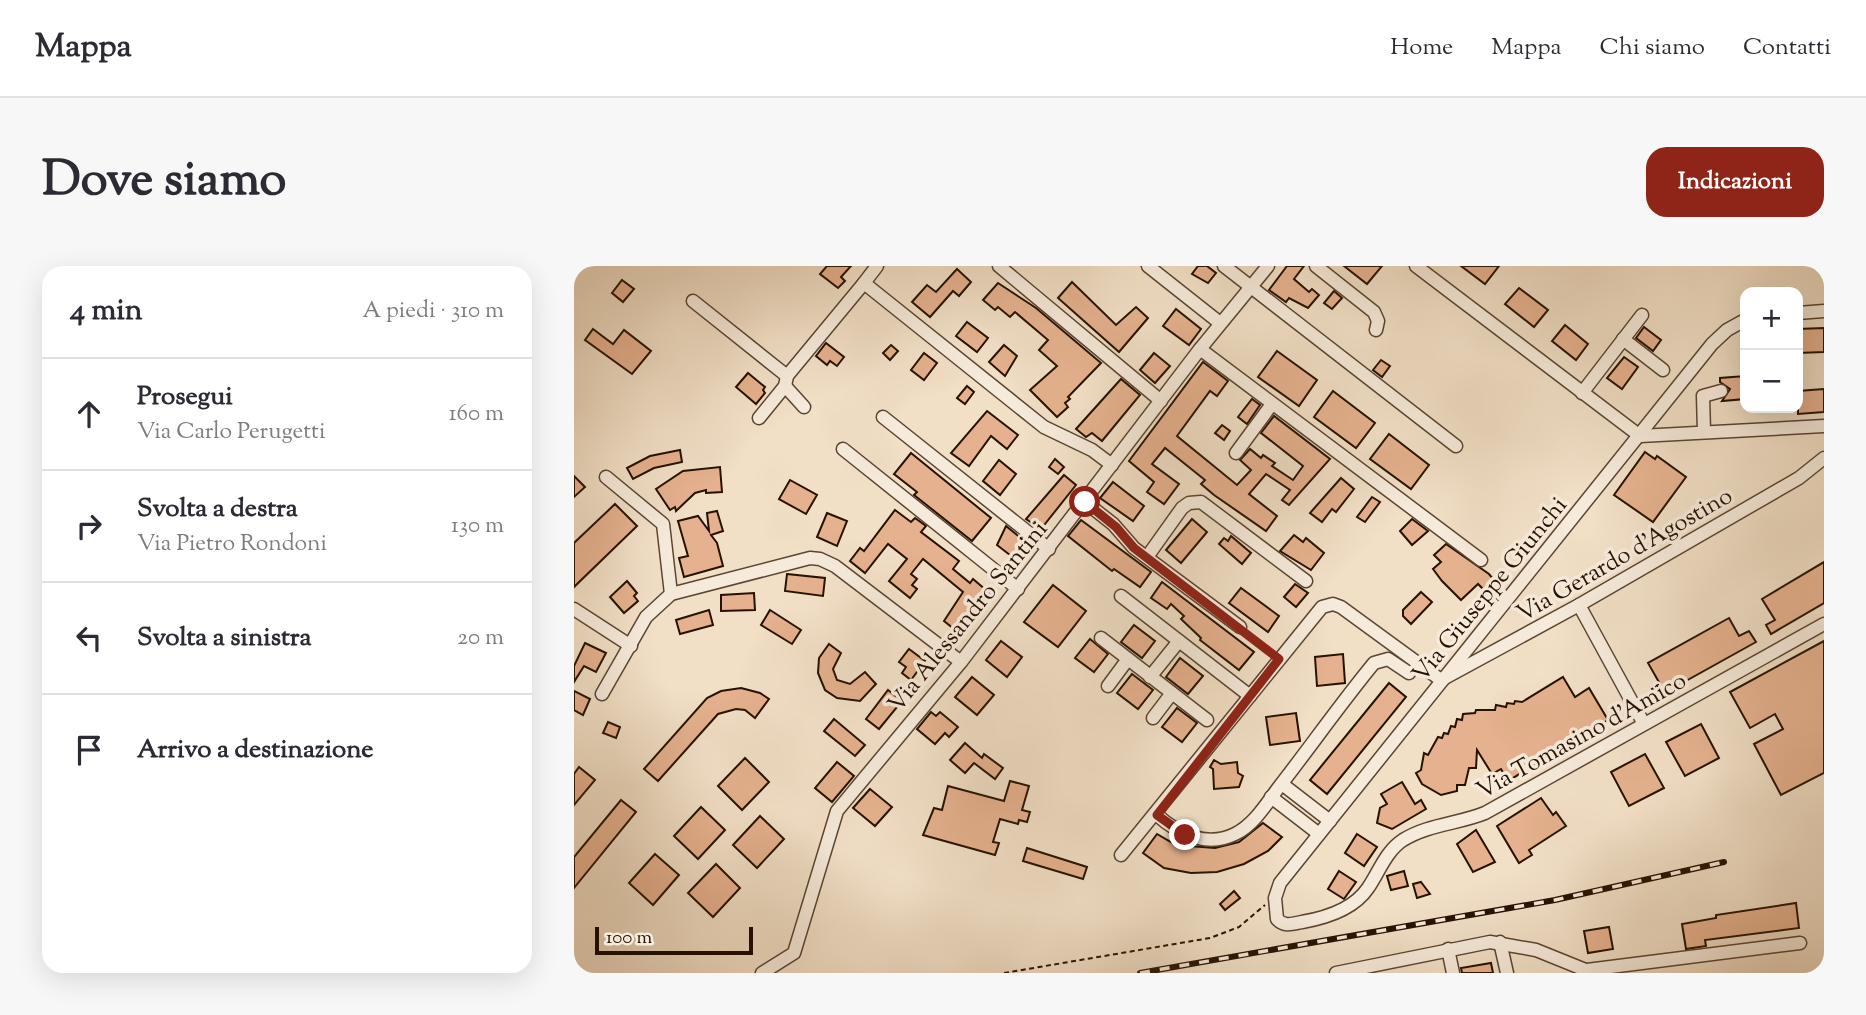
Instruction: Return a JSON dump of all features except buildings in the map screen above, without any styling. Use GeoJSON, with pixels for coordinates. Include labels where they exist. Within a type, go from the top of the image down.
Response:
{"type":"FeatureCollection","features":[{"type":"Feature","properties":{"kind":"street"},"geometry":{"type":"LineString","coordinates":[[759,418],[877,266]]}},
{"type":"Feature","properties":{"kind":"street"},"geometry":{"type":"LineString","coordinates":[[999,266],[1161,401]]}},
{"type":"Feature","properties":{"kind":"street"},"geometry":{"type":"LineString","coordinates":[[1148,266],[1220,323]]}},
{"type":"Feature","properties":{"kind":"street"},"geometry":{"type":"LineString","coordinates":[[1224,266],[1456,446]]}},
{"type":"Feature","properties":{"kind":"street","name":"Via Alessandro Santini"},"geometry":{"type":"LineString","coordinates":[[762,973],[794,953],[836,811],[961,662],[1199,349],[1268,266]]}},
{"type":"Feature","properties":{"kind":"street"},"geometry":{"type":"LineString","coordinates":[[1316,266],[1374,312],[1378,321],[1376,330]]}},
{"type":"Feature","properties":{"kind":"street"},"geometry":{"type":"LineString","coordinates":[[1416,266],[1640,436],[1824,426]]}},
{"type":"Feature","properties":{"kind":"street"},"geometry":{"type":"LineString","coordinates":[[864,283],[1044,427],[1092,450],[1112,465]]}},
{"type":"Feature","properties":{"kind":"street"},"geometry":{"type":"LineString","coordinates":[[693,301],[786,381],[804,407]]}},
{"type":"Feature","properties":{"kind":"street"},"geometry":{"type":"LineString","coordinates":[[1803,313],[1824,312]]}},
{"type":"Feature","properties":{"kind":"street"},"geometry":{"type":"LineString","coordinates":[[1582,393],[1642,315]]}},
{"type":"Feature","properties":{"kind":"street","name":"Via Giuseppe Giunchi"},"geometry":{"type":"LineString","coordinates":[[1275,894],[1280,883],[1441,680],[1715,342],[1740,324]]}},
{"type":"Feature","properties":{"kind":"street"},"geometry":{"type":"LineString","coordinates":[[1623,339],[1663,370]]}},
{"type":"Feature","properties":{"kind":"street"},"geometry":{"type":"LineString","coordinates":[[1199,349],[1481,560]]}},
{"type":"Feature","properties":{"kind":"street"},"geometry":{"type":"LineString","coordinates":[[1703,432],[1703,396],[1721,391]]}},
{"type":"Feature","properties":{"kind":"street"},"geometry":{"type":"LineString","coordinates":[[1236,453],[1272,404]]}},
{"type":"Feature","properties":{"kind":"street"},"geometry":{"type":"LineString","coordinates":[[883,416],[1049,549]]}},
{"type":"Feature","properties":{"kind":"street"},"geometry":{"type":"LineString","coordinates":[[843,449],[1018,589]]}},
{"type":"Feature","properties":{"kind":"street","name":"Via Gerardo d'Agostino"},"geometry":{"type":"LineString","coordinates":[[1441,680],[1579,605],[1804,475],[1824,458]]}},
{"type":"Feature","properties":{"kind":"street"},"geometry":{"type":"LineString","coordinates":[[606,477],[663,524],[671,594]]}},
{"type":"Feature","properties":{"kind":"street"},"geometry":{"type":"LineString","coordinates":[[1085,502],[1147,557],[1240,628]]}},
{"type":"Feature","properties":{"kind":"street"},"geometry":{"type":"LineString","coordinates":[[1147,557],[1182,508],[1189,503],[1201,502],[1306,581]]}},
{"type":"Feature","properties":{"kind":"street"},"geometry":{"type":"LineString","coordinates":[[602,694],[652,608],[671,594],[810,558],[835,566],[961,662]]}},
{"type":"Feature","properties":{"kind":"street"},"geometry":{"type":"LineString","coordinates":[[1121,596],[1250,696]]}},
{"type":"Feature","properties":{"kind":"street"},"geometry":{"type":"LineString","coordinates":[[1121,855],[1157,815],[1318,610],[1336,604],[1441,680]]}},
{"type":"Feature","properties":{"kind":"street"},"geometry":{"type":"LineString","coordinates":[[1579,605],[1644,724]]}},
{"type":"Feature","properties":{"kind":"street"},"geometry":{"type":"LineString","coordinates":[[574,609],[631,646]]}},
{"type":"Feature","properties":{"kind":"street","name":"Via Tomasino d'Amico"},"geometry":{"type":"LineString","coordinates":[[1275,894],[1276,917],[1282,924],[1307,921],[1335,912],[1363,895],[1390,852],[1405,839],[1437,826],[1485,813],[1824,624]]}},
{"type":"Feature","properties":{"kind":"street"},"geometry":{"type":"LineString","coordinates":[[1101,638],[1207,720]]}},
{"type":"Feature","properties":{"kind":"street"},"geometry":{"type":"LineString","coordinates":[[1150,677],[1179,641]]}},
{"type":"Feature","properties":{"kind":"street"},"geometry":{"type":"LineString","coordinates":[[1108,686],[1128,659]]}},
{"type":"Feature","properties":{"kind":"street"},"geometry":{"type":"LineString","coordinates":[[1157,815],[1185,835],[1216,839],[1234,835],[1249,824],[1376,662],[1388,659],[1409,673]]}},
{"type":"Feature","properties":{"kind":"street"},"geometry":{"type":"LineString","coordinates":[[1153,718],[1172,693]]}},
{"type":"Feature","properties":{"kind":"street"},"geometry":{"type":"LineString","coordinates":[[1282,783],[1330,821]]}},
{"type":"Feature","properties":{"kind":"street"},"geometry":{"type":"LineString","coordinates":[[1271,797],[1319,834]]}},
{"type":"Feature","properties":{"kind":"street"},"geometry":{"type":"LineString","coordinates":[[1336,973],[1480,942],[1500,942],[1535,950],[1590,971],[1801,943]]}},
{"type":"Feature","properties":{"kind":"street"},"geometry":{"type":"LineString","coordinates":[[1500,942],[1507,973]]}},
{"type":"Feature","properties":{"kind":"street"},"geometry":{"type":"LineString","coordinates":[[1448,949],[1453,973]]}},
{"type":"Feature","properties":{"kind":"path"},"geometry":{"type":"LineString","coordinates":[[1240,628],[1279,659]]}},
{"type":"Feature","properties":{"kind":"path"},"geometry":{"type":"LineString","coordinates":[[1004,973],[1210,938],[1239,927],[1275,894]]}},
{"type":"Feature","properties":{"kind":"railway"},"geometry":{"type":"LineString","coordinates":[[1140,973],[1555,900],[1724,862]]}},
{"type":"Feature","properties":{"kind":"route"},"geometry":{"type":"LineString","coordinates":[[1085,502],[1116,527],[1134,548],[1279,659],[1157,815],[1185,835]]}}]}
